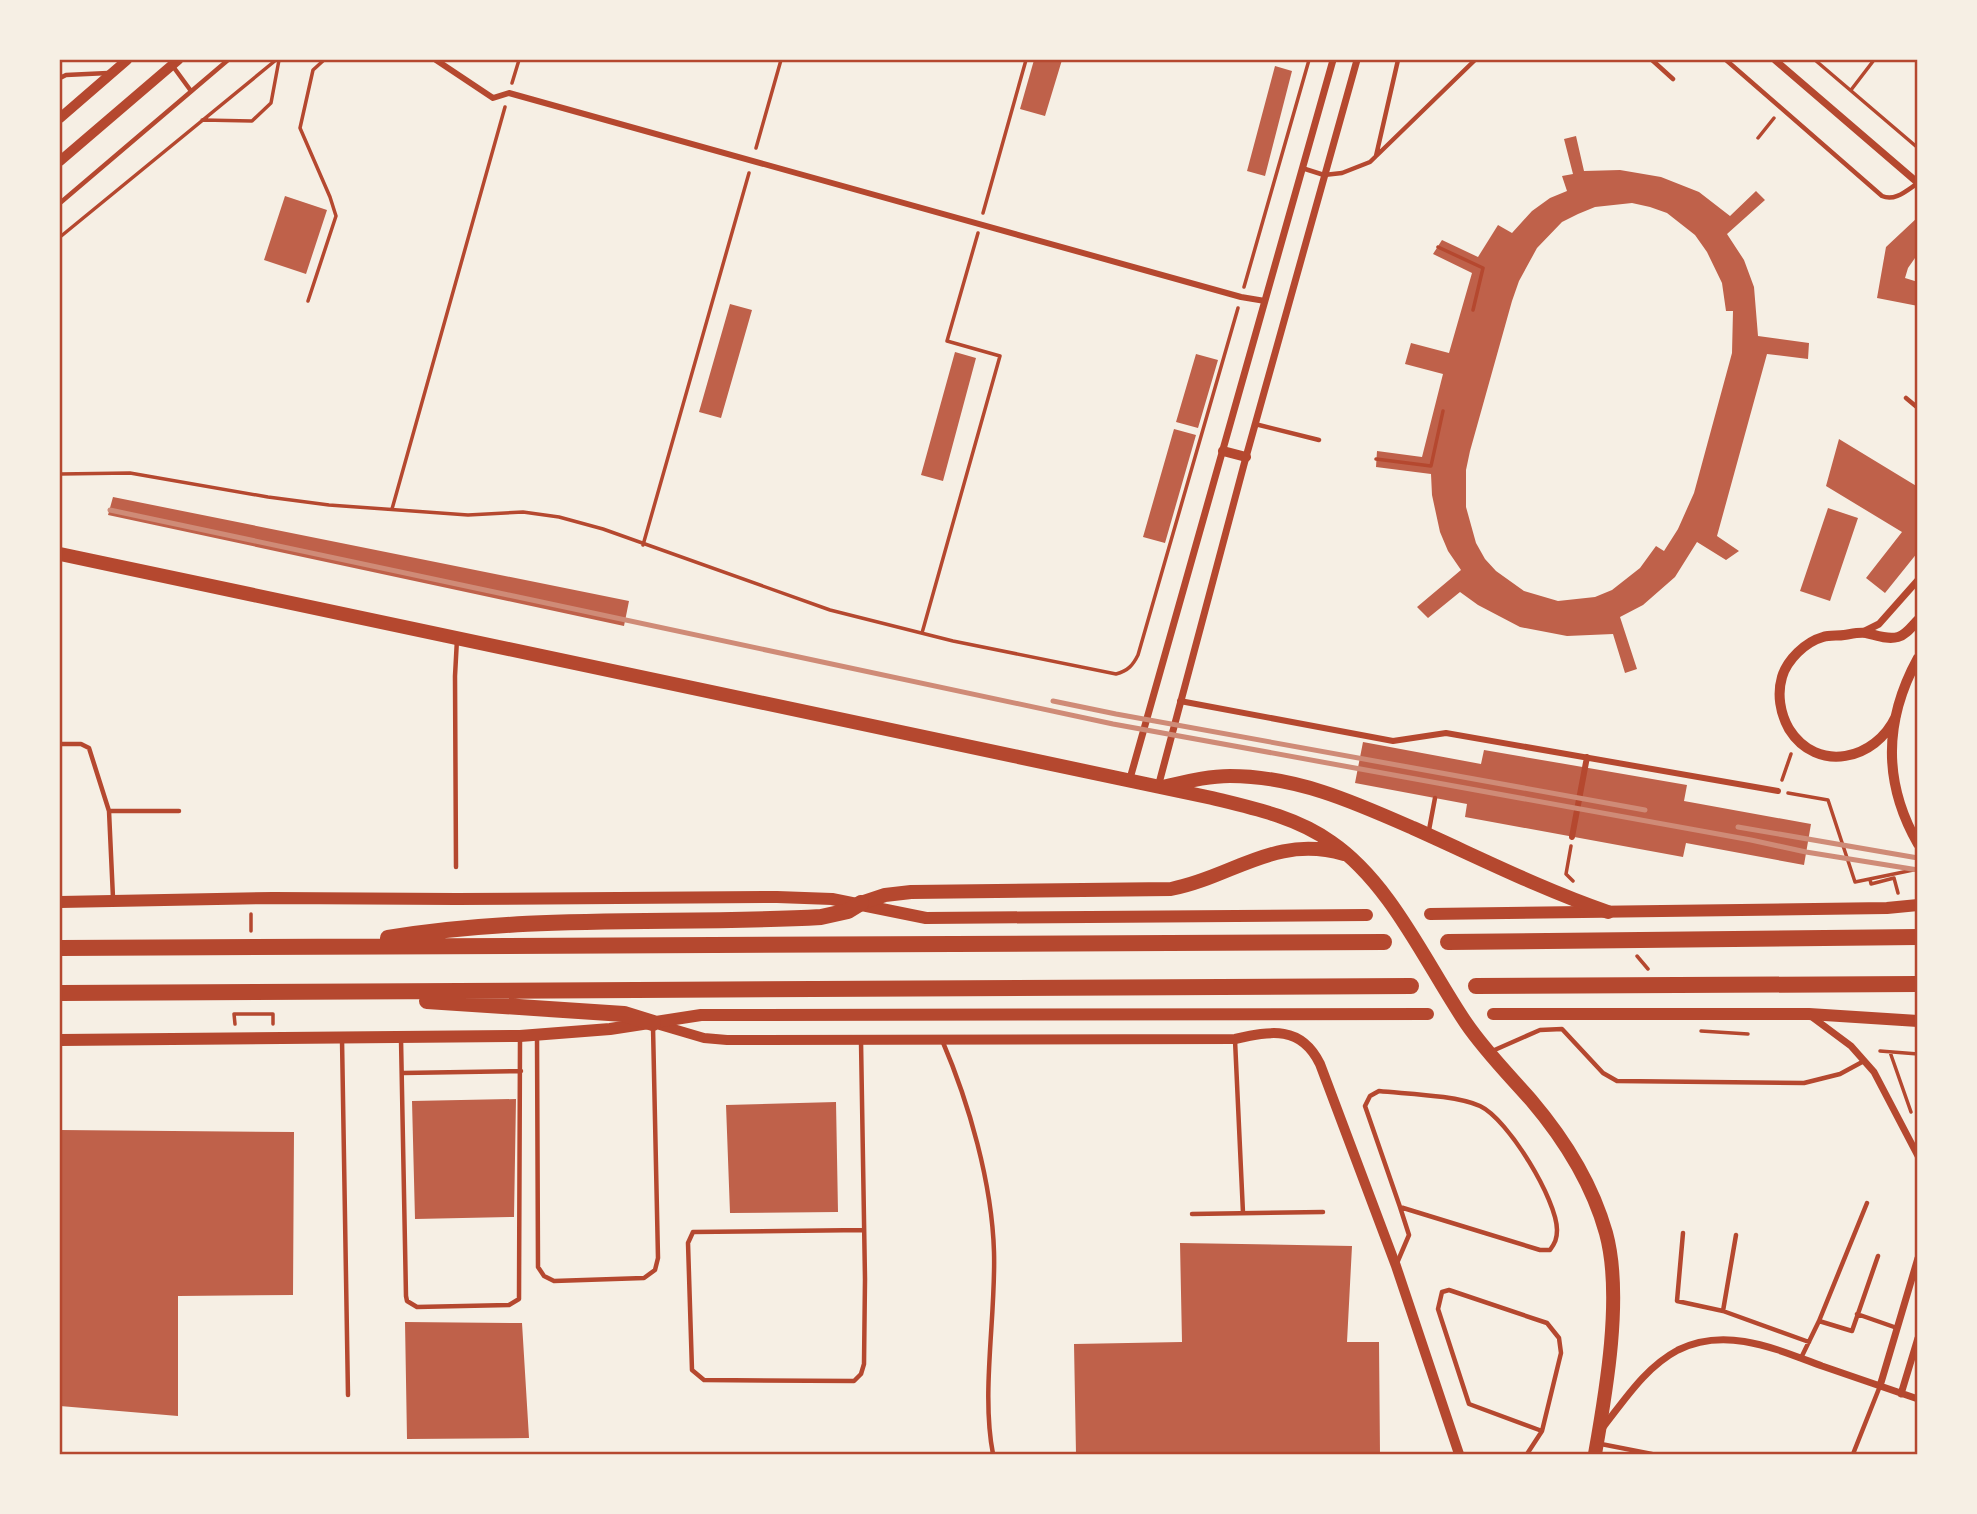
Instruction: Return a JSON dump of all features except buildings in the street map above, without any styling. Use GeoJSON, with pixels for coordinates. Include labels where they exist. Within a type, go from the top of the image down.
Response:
{"type":"FeatureCollection","features":[{"type":"Feature","properties":{"kind":"highway"},"geometry":{"type":"LineString","coordinates":[[333,946],[453,928],[500,924],[821,917],[848,911],[861,903]]}},
{"type":"Feature","properties":{"kind":"highway"},"geometry":{"type":"LineString","coordinates":[[1448,942],[1917,937]]}},
{"type":"Feature","properties":{"kind":"highway"},"geometry":{"type":"LineString","coordinates":[[60,948],[1384,942]]}},
{"type":"Feature","properties":{"kind":"highway"},"geometry":{"type":"LineString","coordinates":[[1476,986],[1917,984]]}},
{"type":"Feature","properties":{"kind":"highway"},"geometry":{"type":"LineString","coordinates":[[60,993],[1411,986]]}},
{"type":"Feature","properties":{"kind":"highway"},"geometry":{"type":"LineString","coordinates":[[384,993],[432,1002],[624,1014],[653,1023]]}},
{"type":"Feature","properties":{"kind":"main road"},"geometry":{"type":"LineString","coordinates":[[60,554],[1236,804],[1311,829],[1348,856],[1387,899],[1468,1025],[1534,1103],[1570,1152],[1590,1191],[1606,1234],[1613,1306],[1597,1443]]}},
{"type":"Feature","properties":{"kind":"main road"},"geometry":{"type":"LineString","coordinates":[[1157,788],[1230,776],[1273,779],[1317,789],[1344,798],[1560,895],[1608,912]]}},
{"type":"Feature","properties":{"kind":"main road"},"geometry":{"type":"LineString","coordinates":[[861,903],[885,895],[911,892],[1171,890],[1193,884],[1236,865],[1288,850],[1315,849],[1348,856]]}},
{"type":"Feature","properties":{"kind":"main road"},"geometry":{"type":"LineString","coordinates":[[60,902],[273,898],[457,900],[777,897],[861,903],[926,918],[1367,915]]}},
{"type":"Feature","properties":{"kind":"main road"},"geometry":{"type":"LineString","coordinates":[[1430,914],[1886,908],[1917,905]]}},
{"type":"Feature","properties":{"kind":"main road"},"geometry":{"type":"LineString","coordinates":[[60,1040],[520,1036],[653,1023],[701,1015],[1428,1014]]}},
{"type":"Feature","properties":{"kind":"main road"},"geometry":{"type":"LineString","coordinates":[[1493,1014],[1809,1014],[1917,1021]]}},
{"type":"Feature","properties":{"kind":"street"},"geometry":{"type":"LineString","coordinates":[[60,117],[127,60]]}},
{"type":"Feature","properties":{"kind":"street"},"geometry":{"type":"LineString","coordinates":[[436,60],[493,98],[509,93],[1241,297],[1265,301]]}},
{"type":"Feature","properties":{"kind":"street"},"geometry":{"type":"LineString","coordinates":[[1129,782],[1333,60]]}},
{"type":"Feature","properties":{"kind":"street"},"geometry":{"type":"LineString","coordinates":[[1157,788],[1357,60]]}},
{"type":"Feature","properties":{"kind":"street"},"geometry":{"type":"LineString","coordinates":[[1775,60],[1917,183]]}},
{"type":"Feature","properties":{"kind":"street"},"geometry":{"type":"LineString","coordinates":[[60,160],[174,62]]}},
{"type":"Feature","properties":{"kind":"street"},"geometry":{"type":"LineString","coordinates":[[1223,451],[1246,457]]}},
{"type":"Feature","properties":{"kind":"street"},"geometry":{"type":"LineString","coordinates":[[1896,716],[1889,730],[1870,747],[1845,756],[1831,757],[1818,754],[1796,739],[1782,714],[1779,700],[1783,674],[1797,653],[1822,637],[1863,632],[1879,624],[1917,580]]}},
{"type":"Feature","properties":{"kind":"street"},"geometry":{"type":"LineString","coordinates":[[1863,632],[1881,637],[1898,637],[1909,631],[1917,620]]}},
{"type":"Feature","properties":{"kind":"street"},"geometry":{"type":"LineString","coordinates":[[1917,658],[1906,683],[1892,735],[1893,778],[1902,816],[1917,844]]}},
{"type":"Feature","properties":{"kind":"street"},"geometry":{"type":"LineString","coordinates":[[1180,701],[1393,741],[1446,733],[1778,791]]}},
{"type":"Feature","properties":{"kind":"street"},"geometry":{"type":"LineString","coordinates":[[1572,837],[1587,757]]}},
{"type":"Feature","properties":{"kind":"street"},"geometry":{"type":"LineString","coordinates":[[1809,1014],[1836,1033],[1865,1061],[1883,1086],[1917,1156]]}},
{"type":"Feature","properties":{"kind":"street"},"geometry":{"type":"LineString","coordinates":[[653,1023],[704,1038],[1236,1039],[1266,1032],[1286,1034],[1305,1043],[1320,1064],[1396,1266],[1459,1454]]}},
{"type":"Feature","properties":{"kind":"street"},"geometry":{"type":"LineString","coordinates":[[1880,1386],[1917,1258]]}},
{"type":"Feature","properties":{"kind":"street"},"geometry":{"type":"LineString","coordinates":[[1901,1394],[1917,1338]]}},
{"type":"Feature","properties":{"kind":"street"},"geometry":{"type":"LineString","coordinates":[[1597,1443],[1644,1375],[1677,1351],[1702,1341],[1728,1339],[1756,1343],[1917,1399]]}},
{"type":"Feature","properties":{"kind":"lane"},"geometry":{"type":"LineString","coordinates":[[60,203],[228,60]]}},
{"type":"Feature","properties":{"kind":"lane"},"geometry":{"type":"LineString","coordinates":[[1376,156],[1398,60]]}},
{"type":"Feature","properties":{"kind":"lane"},"geometry":{"type":"LineString","coordinates":[[1302,168],[1324,175],[1347,172],[1370,162],[1475,60]]}},
{"type":"Feature","properties":{"kind":"lane"},"geometry":{"type":"LineString","coordinates":[[1652,60],[1673,79]]}},
{"type":"Feature","properties":{"kind":"lane"},"geometry":{"type":"LineString","coordinates":[[1726,60],[1887,198],[1896,197],[1917,183]]}},
{"type":"Feature","properties":{"kind":"lane"},"geometry":{"type":"LineString","coordinates":[[174,62],[191,91]]}},
{"type":"Feature","properties":{"kind":"lane"},"geometry":{"type":"LineString","coordinates":[[60,78],[66,75],[112,72]]}},
{"type":"Feature","properties":{"kind":"lane"},"geometry":{"type":"LineString","coordinates":[[1906,398],[1917,408]]}},
{"type":"Feature","properties":{"kind":"lane"},"geometry":{"type":"LineString","coordinates":[[1255,424],[1319,440]]}},
{"type":"Feature","properties":{"kind":"lane"},"geometry":{"type":"LineString","coordinates":[[456,867],[457,638]]}},
{"type":"Feature","properties":{"kind":"lane"},"geometry":{"type":"LineString","coordinates":[[60,744],[81,744],[89,748],[109,811],[114,902]]}},
{"type":"Feature","properties":{"kind":"lane"},"geometry":{"type":"LineString","coordinates":[[1428,835],[1435,798]]}},
{"type":"Feature","properties":{"kind":"lane"},"geometry":{"type":"LineString","coordinates":[[109,811],[179,811]]}},
{"type":"Feature","properties":{"kind":"lane"},"geometry":{"type":"LineString","coordinates":[[537,1035],[538,1267],[544,1276],[554,1281],[645,1278],[655,1270],[657,1258],[653,1023]]}},
{"type":"Feature","properties":{"kind":"lane"},"geometry":{"type":"LineString","coordinates":[[1489,1053],[1540,1030],[1562,1029],[1603,1073],[1617,1081],[1804,1083],[1840,1074],[1865,1061]]}},
{"type":"Feature","properties":{"kind":"lane"},"geometry":{"type":"LineString","coordinates":[[401,1038],[406,1296],[411,1305],[417,1307],[509,1305],[515,1304],[520,1294],[520,1036]]}},
{"type":"Feature","properties":{"kind":"lane"},"geometry":{"type":"LineString","coordinates":[[941,1038],[955,1070],[990,1190],[994,1252],[990,1389],[990,1438],[993,1454]]}},
{"type":"Feature","properties":{"kind":"lane"},"geometry":{"type":"LineString","coordinates":[[342,1039],[348,1395]]}},
{"type":"Feature","properties":{"kind":"lane"},"geometry":{"type":"LineString","coordinates":[[1236,1039],[1243,1213]]}},
{"type":"Feature","properties":{"kind":"lane"},"geometry":{"type":"LineString","coordinates":[[861,1040],[864,1230],[864,1364],[861,1374],[854,1381],[704,1380],[697,1376],[692,1370],[690,1349],[688,1243],[693,1233],[864,1230]]}},
{"type":"Feature","properties":{"kind":"lane"},"geometry":{"type":"LineString","coordinates":[[402,1073],[521,1070]]}},
{"type":"Feature","properties":{"kind":"lane"},"geometry":{"type":"LineString","coordinates":[[1396,1266],[1409,1235],[1365,1105],[1370,1096],[1379,1091],[1466,1102],[1482,1107],[1525,1152],[1558,1228],[1556,1241],[1550,1250],[1540,1250],[1400,1207]]}},
{"type":"Feature","properties":{"kind":"lane"},"geometry":{"type":"LineString","coordinates":[[1801,1358],[1867,1203]]}},
{"type":"Feature","properties":{"kind":"lane"},"geometry":{"type":"LineString","coordinates":[[1192,1214],[1323,1212]]}},
{"type":"Feature","properties":{"kind":"lane"},"geometry":{"type":"LineString","coordinates":[[1683,1233],[1677,1301],[1723,1311],[1809,1342]]}},
{"type":"Feature","properties":{"kind":"lane"},"geometry":{"type":"LineString","coordinates":[[1723,1311],[1736,1235]]}},
{"type":"Feature","properties":{"kind":"lane"},"geometry":{"type":"LineString","coordinates":[[1819,1321],[1852,1331],[1878,1256]]}},
{"type":"Feature","properties":{"kind":"lane"},"geometry":{"type":"LineString","coordinates":[[1527,1454],[1542,1432],[1561,1344],[1553,1329],[1546,1323],[1450,1290],[1442,1292],[1438,1309],[1469,1404],[1542,1432]]}},
{"type":"Feature","properties":{"kind":"lane"},"geometry":{"type":"LineString","coordinates":[[1857,1314],[1897,1328]]}},
{"type":"Feature","properties":{"kind":"lane"},"geometry":{"type":"LineString","coordinates":[[1853,1454],[1880,1386]]}},
{"type":"Feature","properties":{"kind":"lane"},"geometry":{"type":"LineString","coordinates":[[1597,1443],[1652,1454]]}},
{"type":"Feature","properties":{"kind":"path"},"geometry":{"type":"LineString","coordinates":[[200,120],[252,121],[271,103],[277,60]]}},
{"type":"Feature","properties":{"kind":"path"},"geometry":{"type":"LineString","coordinates":[[60,237],[200,120],[277,60]]}},
{"type":"Feature","properties":{"kind":"path"},"geometry":{"type":"LineString","coordinates":[[309,301],[335,216],[331,197],[300,128],[313,70],[324,60]]}},
{"type":"Feature","properties":{"kind":"path"},"geometry":{"type":"LineString","coordinates":[[391,509],[519,60]]}},
{"type":"Feature","properties":{"kind":"path"},"geometry":{"type":"LineString","coordinates":[[643,545],[781,60]]}},
{"type":"Feature","properties":{"kind":"path"},"geometry":{"type":"LineString","coordinates":[[922,634],[1000,356],[947,341],[1026,60]]}},
{"type":"Feature","properties":{"kind":"path"},"geometry":{"type":"LineString","coordinates":[[60,474],[130,473],[268,497],[391,509],[468,514],[523,512],[559,517],[592,526],[830,610],[922,634],[1116,674],[1125,672],[1133,664],[1205,428],[1309,60]]}},
{"type":"Feature","properties":{"kind":"path"},"geometry":{"type":"LineString","coordinates":[[1815,60],[1917,148]]}},
{"type":"Feature","properties":{"kind":"path"},"geometry":{"type":"LineString","coordinates":[[1851,90],[1874,60]]}},
{"type":"Feature","properties":{"kind":"path"},"geometry":{"type":"LineString","coordinates":[[1758,138],[1782,108]]}},
{"type":"Feature","properties":{"kind":"path"},"geometry":{"type":"LineString","coordinates":[[1438,247],[1483,268],[1473,310]]}},
{"type":"Feature","properties":{"kind":"path"},"geometry":{"type":"LineString","coordinates":[[1376,459],[1431,466],[1443,411]]}},
{"type":"Feature","properties":{"kind":"path"},"geometry":{"type":"LineString","coordinates":[[1796,739],[1778,791],[1828,800],[1855,882],[1917,869]]}},
{"type":"Feature","properties":{"kind":"path"},"geometry":{"type":"LineString","coordinates":[[1870,879],[1871,884],[1894,878]]}},
{"type":"Feature","properties":{"kind":"path"},"geometry":{"type":"LineString","coordinates":[[251,914],[251,943]]}},
{"type":"Feature","properties":{"kind":"path"},"geometry":{"type":"LineString","coordinates":[[234,1013],[272,1014]]}},
{"type":"Feature","properties":{"kind":"path"},"geometry":{"type":"LineString","coordinates":[[1700,1031],[1748,1034]]}},
{"type":"Feature","properties":{"kind":"path"},"geometry":{"type":"LineString","coordinates":[[1880,1051],[1917,1054]]}},
{"type":"Feature","properties":{"kind":"path"},"geometry":{"type":"LineString","coordinates":[[1889,1052],[1914,1119]]}},
{"type":"Feature","properties":{"kind":"railway"},"geometry":{"type":"LineString","coordinates":[[110,510],[1113,724],[1806,852],[1918,870]]}},
{"type":"Feature","properties":{"kind":"railway"},"geometry":{"type":"LineString","coordinates":[[1053,701],[1645,810]]}},
{"type":"Feature","properties":{"kind":"railway"},"geometry":{"type":"LineString","coordinates":[[1738,827],[1918,858]]}}]}
